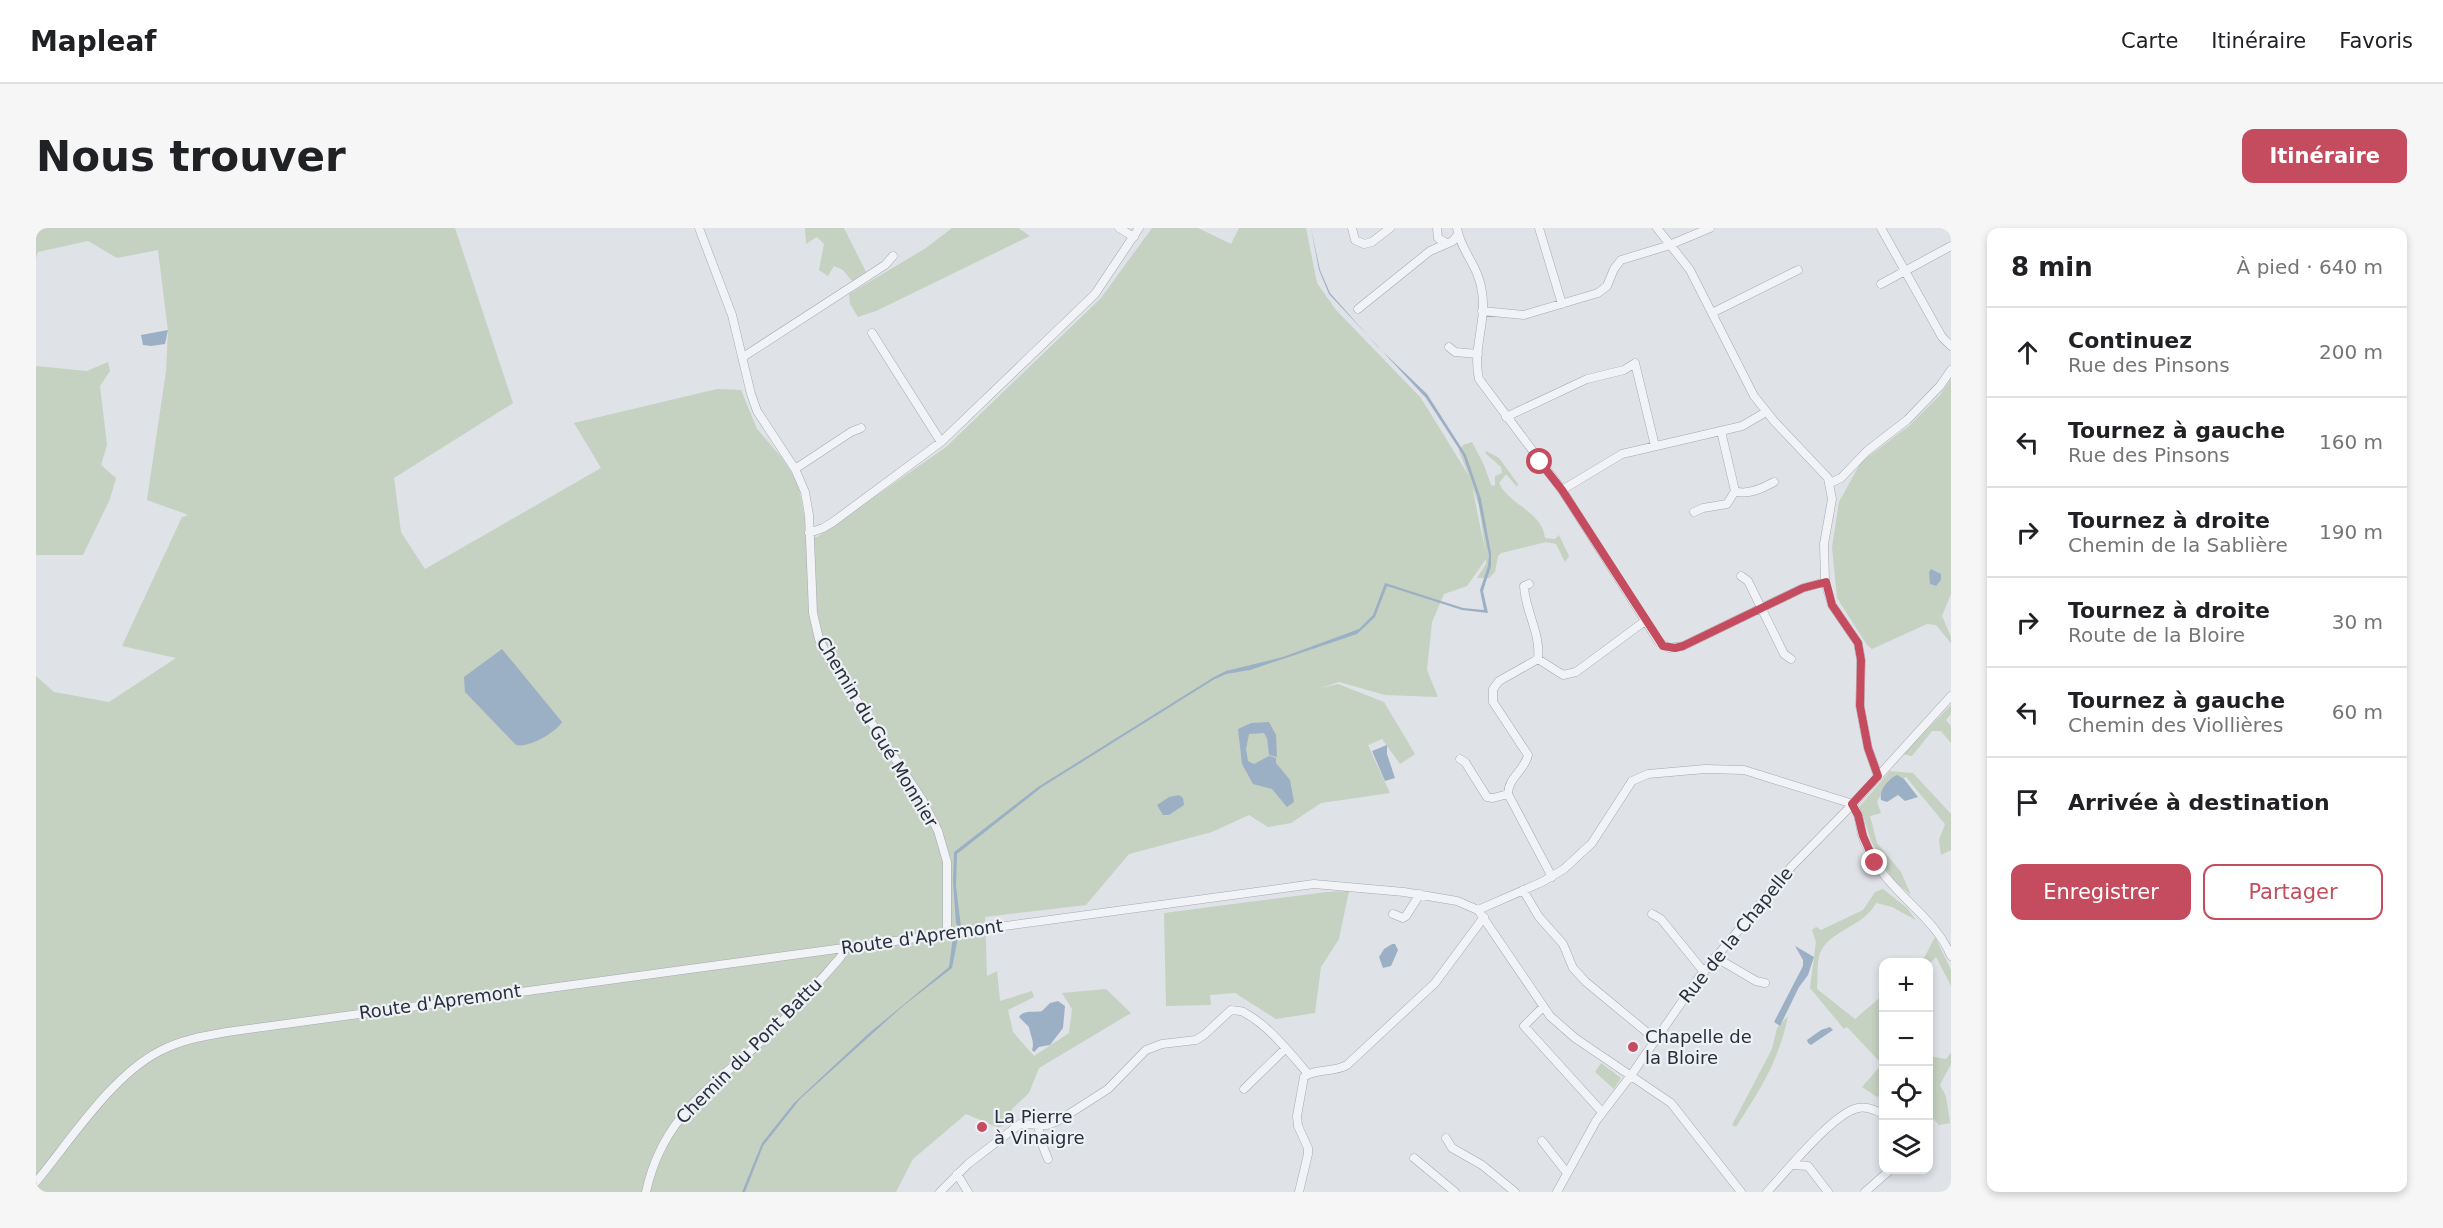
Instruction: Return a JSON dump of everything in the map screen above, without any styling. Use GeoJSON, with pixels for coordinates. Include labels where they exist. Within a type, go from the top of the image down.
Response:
{"type":"FeatureCollection","features":[{"type":"Feature","properties":{"kind":"street"},"geometry":{"type":"LineString","coordinates":[[1119,228],[1134,237]]}},
{"type":"Feature","properties":{"kind":"street"},"geometry":{"type":"LineString","coordinates":[[809,533],[834,522],[941,442],[1095,294],[1139,228]]}},
{"type":"Feature","properties":{"kind":"street"},"geometry":{"type":"LineString","coordinates":[[1352,228],[1355,240],[1364,244],[1372,242],[1390,228]]}},
{"type":"Feature","properties":{"kind":"street"},"geometry":{"type":"LineString","coordinates":[[1539,228],[1562,304]]}},
{"type":"Feature","properties":{"kind":"street"},"geometry":{"type":"LineString","coordinates":[[1657,228],[1690,270],[1747,384],[1766,412],[1825,472],[1830,483],[1832,499],[1823,559],[1826,582],[1832,605],[1858,643],[1861,660],[1860,706],[1868,748],[1878,776]]}},
{"type":"Feature","properties":{"kind":"street"},"geometry":{"type":"LineString","coordinates":[[1482,311],[1524,315],[1603,291],[1622,260],[1710,228]]}},
{"type":"Feature","properties":{"kind":"street"},"geometry":{"type":"LineString","coordinates":[[1881,228],[1942,337],[1951,346]]}},
{"type":"Feature","properties":{"kind":"street","name":"Chemin du Gué Monnier"},"geometry":{"type":"LineString","coordinates":[[702,229],[732,315],[757,411],[795,469],[808,502],[813,613],[819,639],[826,655],[923,801],[938,831],[947,862],[947,933]]}},
{"type":"Feature","properties":{"kind":"street"},"geometry":{"type":"LineString","coordinates":[[1430,251],[1437,231],[1453,237],[1462,245],[1478,271],[1483,292],[1478,354],[1479,379],[1562,490],[1663,646],[1675,648],[1803,588],[1826,582]]}},
{"type":"Feature","properties":{"kind":"street"},"geometry":{"type":"LineString","coordinates":[[1358,309],[1430,251],[1453,237]]}},
{"type":"Feature","properties":{"kind":"street"},"geometry":{"type":"LineString","coordinates":[[1881,284],[1951,246]]}},
{"type":"Feature","properties":{"kind":"street"},"geometry":{"type":"LineString","coordinates":[[743,357],[885,265],[893,256]]}},
{"type":"Feature","properties":{"kind":"street"},"geometry":{"type":"LineString","coordinates":[[1712,313],[1798,270]]}},
{"type":"Feature","properties":{"kind":"street"},"geometry":{"type":"LineString","coordinates":[[872,333],[941,442]]}},
{"type":"Feature","properties":{"kind":"street"},"geometry":{"type":"LineString","coordinates":[[1449,347],[1455,352],[1478,354]]}},
{"type":"Feature","properties":{"kind":"street"},"geometry":{"type":"LineString","coordinates":[[1506,417],[1587,379],[1624,370],[1635,363],[1655,446]]}},
{"type":"Feature","properties":{"kind":"street"},"geometry":{"type":"LineString","coordinates":[[1830,483],[1841,478],[1867,451],[1907,420],[1940,386],[1951,370]]}},
{"type":"Feature","properties":{"kind":"street"},"geometry":{"type":"LineString","coordinates":[[1562,490],[1622,454],[1742,426],[1766,412]]}},
{"type":"Feature","properties":{"kind":"street"},"geometry":{"type":"LineString","coordinates":[[795,469],[851,432],[861,428]]}},
{"type":"Feature","properties":{"kind":"street"},"geometry":{"type":"LineString","coordinates":[[1694,512],[1702,508],[1727,504],[1735,491],[1721,431]]}},
{"type":"Feature","properties":{"kind":"street"},"geometry":{"type":"LineString","coordinates":[[1735,491],[1742,493],[1774,483]]}},
{"type":"Feature","properties":{"kind":"street"},"geometry":{"type":"LineString","coordinates":[[1741,576],[1748,581],[1784,654],[1791,659]]}},
{"type":"Feature","properties":{"kind":"street"},"geometry":{"type":"LineString","coordinates":[[1529,584],[1524,586],[1524,599],[1537,635],[1538,659]]}},
{"type":"Feature","properties":{"kind":"street"},"geometry":{"type":"LineString","coordinates":[[1538,659],[1563,675],[1576,672],[1645,621]]}},
{"type":"Feature","properties":{"kind":"street"},"geometry":{"type":"LineString","coordinates":[[1538,659],[1495,684],[1491,693],[1493,702],[1528,755],[1526,763],[1509,785],[1508,794],[1552,877]]}},
{"type":"Feature","properties":{"kind":"street","name":"Rue de la Chapelle"},"geometry":{"type":"LineString","coordinates":[[1557,1192],[1602,1112],[1715,957],[1792,866],[1951,696]]}},
{"type":"Feature","properties":{"kind":"street"},"geometry":{"type":"LineString","coordinates":[[1460,759],[1465,762],[1487,797],[1493,798],[1508,794]]}},
{"type":"Feature","properties":{"kind":"street"},"geometry":{"type":"LineString","coordinates":[[1478,910],[1552,877],[1585,850],[1632,781],[1648,774],[1705,769],[1744,770],[1852,804],[1875,863],[1885,877],[1930,922],[1946,944],[1951,956]]}},
{"type":"Feature","properties":{"kind":"street","name":"Route d'Apremont"},"geometry":{"type":"LineString","coordinates":[[36,1182],[120,1080],[151,1055],[182,1041],[227,1032],[947,933],[1306,885],[1334,885],[1420,894],[1457,901],[1478,910],[1543,1007],[1575,1038],[1671,1103],[1741,1192]]}},
{"type":"Feature","properties":{"kind":"street"},"geometry":{"type":"LineString","coordinates":[[1523,890],[1539,917],[1563,944],[1573,968],[1586,982],[1655,1039]]}},
{"type":"Feature","properties":{"kind":"street"},"geometry":{"type":"LineString","coordinates":[[1393,914],[1403,918],[1406,916],[1420,894]]}},
{"type":"Feature","properties":{"kind":"street"},"geometry":{"type":"LineString","coordinates":[[1652,914],[1661,920],[1704,972]]}},
{"type":"Feature","properties":{"kind":"street"},"geometry":{"type":"LineString","coordinates":[[1299,1192],[1308,1148],[1298,1126],[1302,1081],[1308,1074],[1338,1070],[1347,1065],[1435,982],[1484,917]]}},
{"type":"Feature","properties":{"kind":"street","name":"Chemin du Pont Battu"},"geometry":{"type":"LineString","coordinates":[[646,1192],[653,1167],[668,1135],[688,1107],[787,1018],[839,958],[845,947]]}},
{"type":"Feature","properties":{"kind":"street"},"geometry":{"type":"LineString","coordinates":[[1715,957],[1756,981],[1765,982]]}},
{"type":"Feature","properties":{"kind":"street"},"geometry":{"type":"LineString","coordinates":[[1543,1007],[1524,1026],[1602,1112]]}},
{"type":"Feature","properties":{"kind":"street"},"geometry":{"type":"LineString","coordinates":[[940,1192],[957,1174],[1010,1130],[1020,1124],[1047,1125],[1058,1121],[1108,1089],[1146,1050],[1162,1044],[1196,1040],[1231,1010],[1243,1011],[1279,1041],[1308,1074]]}},
{"type":"Feature","properties":{"kind":"street"},"geometry":{"type":"LineString","coordinates":[[1244,1089],[1285,1049]]}},
{"type":"Feature","properties":{"kind":"street"},"geometry":{"type":"LineString","coordinates":[[1767,1192],[1801,1153],[1849,1111],[1860,1107],[1879,1112]]}},
{"type":"Feature","properties":{"kind":"street"},"geometry":{"type":"LineString","coordinates":[[1038,1125],[1048,1159]]}},
{"type":"Feature","properties":{"kind":"street"},"geometry":{"type":"LineString","coordinates":[[1446,1138],[1452,1148],[1482,1166],[1515,1192]]}},
{"type":"Feature","properties":{"kind":"street"},"geometry":{"type":"LineString","coordinates":[[1542,1141],[1568,1173]]}},
{"type":"Feature","properties":{"kind":"street"},"geometry":{"type":"LineString","coordinates":[[1414,1158],[1455,1192]]}},
{"type":"Feature","properties":{"kind":"street"},"geometry":{"type":"LineString","coordinates":[[1792,1165],[1808,1166],[1828,1192]]}},
{"type":"Feature","properties":{"kind":"street"},"geometry":{"type":"LineString","coordinates":[[957,1174],[968,1192]]}},
{"type":"Feature","properties":{"kind":"street"},"geometry":{"type":"LineString","coordinates":[[1865,1192],[1885,1174]]}},
{"type":"Feature","properties":{"kind":"green space"},"geometry":{"type":"Polygon","coordinates":[[[36,228],[455,228],[513,403],[394,478],[401,532],[425,569],[601,468],[574,423],[717,389],[741,390],[757,429],[782,458],[798,483],[805,520],[805,536],[817,537],[946,447],[1101,298],[1152,228],[1198,228],[1231,244],[1239,228],[1306,228],[1317,283],[1336,310],[1421,398],[1469,476],[1459,451],[1463,445],[1472,442],[1491,485],[1495,486],[1495,476],[1502,473],[1501,467],[1486,454],[1486,451],[1499,458],[1518,484],[1517,487],[1506,474],[1499,483],[1504,491],[1538,521],[1545,538],[1555,539],[1559,535],[1569,556],[1565,562],[1556,544],[1546,542],[1501,553],[1498,556],[1495,572],[1489,578],[1477,578],[1486,564],[1486,559],[1467,586],[1444,594],[1432,622],[1427,670],[1438,697],[1385,695],[1339,682],[1321,688],[1338,684],[1384,702],[1415,754],[1400,764],[1382,739],[1368,745],[1390,793],[1321,803],[1291,823],[1268,827],[1249,815],[1212,832],[1129,854],[1086,905],[985,917],[987,976],[997,971],[1000,1001],[1032,991],[1034,997],[1008,1010],[1013,1032],[1034,1056],[1069,1033],[1072,1009],[1062,993],[1106,989],[1131,1013],[1039,1068],[1029,1093],[1012,1109],[1011,1121],[999,1128],[966,1114],[913,1159],[896,1192],[36,1192],[36,676],[54,692],[109,702],[176,658],[122,646],[182,517],[187,516],[147,500],[166,371],[168,331],[158,250],[117,258],[88,241],[38,252],[36,258],[36,228]],[[1472,486],[1486,555],[1479,506],[1472,486]]]}},
{"type":"Feature","properties":{"kind":"green space"},"geometry":{"type":"Polygon","coordinates":[[[805,228],[844,228],[866,272],[852,281],[843,270],[834,266],[828,276],[819,270],[824,244],[817,237],[806,244],[805,228]]]}},
{"type":"Feature","properties":{"kind":"green space"},"geometry":{"type":"Polygon","coordinates":[[[952,228],[1018,228],[1030,236],[876,311],[858,317],[850,304],[849,294],[926,248],[952,228]]]}},
{"type":"Feature","properties":{"kind":"green space"},"geometry":{"type":"Polygon","coordinates":[[[108,362],[110,371],[100,386],[107,445],[101,465],[116,478],[110,499],[83,555],[36,555],[36,366],[87,371],[108,362]]]}},
{"type":"Feature","properties":{"kind":"green space"},"geometry":{"type":"Polygon","coordinates":[[[1951,379],[1951,594],[1942,616],[1951,637],[1951,643],[1936,625],[1927,624],[1872,649],[1867,645],[1837,598],[1832,547],[1839,502],[1861,462],[1909,426],[1940,395],[1951,379]]]}},
{"type":"Feature","properties":{"kind":"green space"},"geometry":{"type":"Polygon","coordinates":[[[1951,705],[1951,714],[1946,720],[1951,726],[1951,743],[1941,731],[1932,731],[1912,756],[1903,754],[1951,705]]]}},
{"type":"Feature","properties":{"kind":"green space"},"geometry":{"type":"Polygon","coordinates":[[[1890,771],[1913,773],[1951,814],[1951,850],[1941,855],[1939,840],[1945,824],[1906,777],[1883,790],[1877,802],[1881,813],[1870,816],[1877,843],[1901,872],[1911,895],[1893,880],[1871,841],[1860,806],[1890,771]]]}},
{"type":"Feature","properties":{"kind":"green space"},"geometry":{"type":"Polygon","coordinates":[[[1883,889],[1907,908],[1916,920],[1892,907],[1876,903],[1863,918],[1837,934],[1823,947],[1818,960],[1817,989],[1855,1019],[1879,998],[1879,1061],[1847,1027],[1844,1029],[1810,988],[1816,942],[1812,930],[1816,927],[1821,930],[1863,910],[1875,892],[1883,889]]]}},
{"type":"Feature","properties":{"kind":"green space"},"geometry":{"type":"Polygon","coordinates":[[[1349,891],[1339,939],[1321,967],[1315,1013],[1276,1019],[1235,993],[1210,995],[1211,1005],[1166,1006],[1164,913],[1349,891]]]}},
{"type":"Feature","properties":{"kind":"green space"},"geometry":{"type":"Polygon","coordinates":[[[1935,937],[1951,970],[1951,986],[1936,957],[1933,960],[1933,958],[1924,958],[1935,937]]]}},
{"type":"Feature","properties":{"kind":"green space"},"geometry":{"type":"Polygon","coordinates":[[[1788,1016],[1774,1061],[1736,1127],[1732,1125],[1772,1049],[1777,1028],[1788,1016]]]}},
{"type":"Feature","properties":{"kind":"green space"},"geometry":{"type":"Polygon","coordinates":[[[1951,1053],[1951,1064],[1940,1085],[1946,1096],[1950,1123],[1939,1125],[1933,1118],[1933,1057],[1946,1059],[1951,1053]]]}},
{"type":"Feature","properties":{"kind":"green space"},"geometry":{"type":"Polygon","coordinates":[[[1601,1063],[1621,1078],[1614,1089],[1595,1072],[1601,1063]]]}},
{"type":"Feature","properties":{"kind":"green space"},"geometry":{"type":"Polygon","coordinates":[[[1879,1067],[1879,1096],[1877,1097],[1862,1087],[1879,1067]]]}},
{"type":"Feature","properties":{"kind":"water"},"geometry":{"type":"Polygon","coordinates":[[[1311,228],[1320,270],[1330,293],[1367,335],[1329,294],[1319,270],[1311,228]]]}},
{"type":"Feature","properties":{"kind":"water"},"geometry":{"type":"Polygon","coordinates":[[[168,330],[165,344],[143,345],[141,335],[168,330]]]}},
{"type":"Feature","properties":{"kind":"water"},"geometry":{"type":"Polygon","coordinates":[[[1382,351],[1427,394],[1466,455],[1481,499],[1491,553],[1491,566],[1483,591],[1488,613],[1462,610],[1387,586],[1375,617],[1357,634],[1213,680],[1042,787],[957,854],[956,886],[961,927],[958,927],[953,881],[954,852],[1038,787],[1214,677],[1226,671],[1283,657],[1359,629],[1373,615],[1385,583],[1463,608],[1484,610],[1480,590],[1489,555],[1477,495],[1463,455],[1426,398],[1382,351]]]}},
{"type":"Feature","properties":{"kind":"water"},"geometry":{"type":"Polygon","coordinates":[[[1931,569],[1941,574],[1941,580],[1936,586],[1930,584],[1931,569]]]}},
{"type":"Feature","properties":{"kind":"water"},"geometry":{"type":"Polygon","coordinates":[[[502,649],[562,722],[548,735],[528,744],[516,745],[465,692],[464,677],[502,649]]]}},
{"type":"Feature","properties":{"kind":"water"},"geometry":{"type":"Polygon","coordinates":[[[1269,722],[1276,735],[1277,757],[1269,755],[1267,738],[1264,733],[1249,734],[1246,749],[1248,761],[1254,764],[1269,756],[1276,758],[1276,763],[1290,780],[1294,802],[1287,807],[1272,789],[1253,784],[1242,764],[1238,729],[1251,723],[1269,722]]]}},
{"type":"Feature","properties":{"kind":"water"},"geometry":{"type":"Polygon","coordinates":[[[1387,745],[1387,754],[1395,778],[1385,781],[1372,751],[1387,745]]]}},
{"type":"Feature","properties":{"kind":"water"},"geometry":{"type":"Polygon","coordinates":[[[1897,775],[1904,779],[1918,797],[1905,801],[1898,795],[1887,802],[1881,800],[1881,792],[1885,785],[1897,775]]]}},
{"type":"Feature","properties":{"kind":"water"},"geometry":{"type":"Polygon","coordinates":[[[1179,795],[1183,798],[1184,805],[1169,815],[1163,815],[1157,805],[1169,797],[1179,795]]]}},
{"type":"Feature","properties":{"kind":"water"},"geometry":{"type":"Polygon","coordinates":[[[953,937],[958,937],[952,968],[903,1006],[800,1099],[763,1146],[745,1192],[742,1192],[762,1143],[794,1103],[868,1034],[949,967],[953,937]]]}},
{"type":"Feature","properties":{"kind":"water"},"geometry":{"type":"Polygon","coordinates":[[[1395,944],[1398,950],[1391,966],[1383,968],[1379,957],[1384,949],[1395,944]]]}},
{"type":"Feature","properties":{"kind":"water"},"geometry":{"type":"Polygon","coordinates":[[[1795,946],[1814,957],[1808,975],[1799,987],[1780,1026],[1774,1022],[1803,966],[1803,960],[1795,946]]]}},
{"type":"Feature","properties":{"kind":"water"},"geometry":{"type":"Polygon","coordinates":[[[1058,1001],[1065,1006],[1063,1028],[1050,1045],[1039,1047],[1034,1052],[1029,1027],[1019,1017],[1026,1012],[1042,1011],[1050,1003],[1058,1001]]]}},
{"type":"Feature","properties":{"kind":"water"},"geometry":{"type":"Polygon","coordinates":[[[1830,1027],[1833,1030],[1811,1045],[1808,1043],[1807,1040],[1821,1030],[1830,1027]]]}},
{"type":"Feature","properties":{"kind":"place","name":"Chapelle de la Bloire"},"geometry":{"type":"Point","coordinates":[1633,1047]}},
{"type":"Feature","properties":{"kind":"place","name":"La Pierre à Vinaigre"},"geometry":{"type":"Point","coordinates":[982,1127]}},
{"type":"Feature","properties":{"kind":"route"},"geometry":{"type":"LineString","coordinates":[[1540,462],[1562,490],[1663,646],[1669,648],[1683,646],[1803,588],[1826,582],[1832,605],[1858,643],[1861,660],[1860,706],[1868,748],[1878,776],[1852,804],[1875,863]]}}]}
